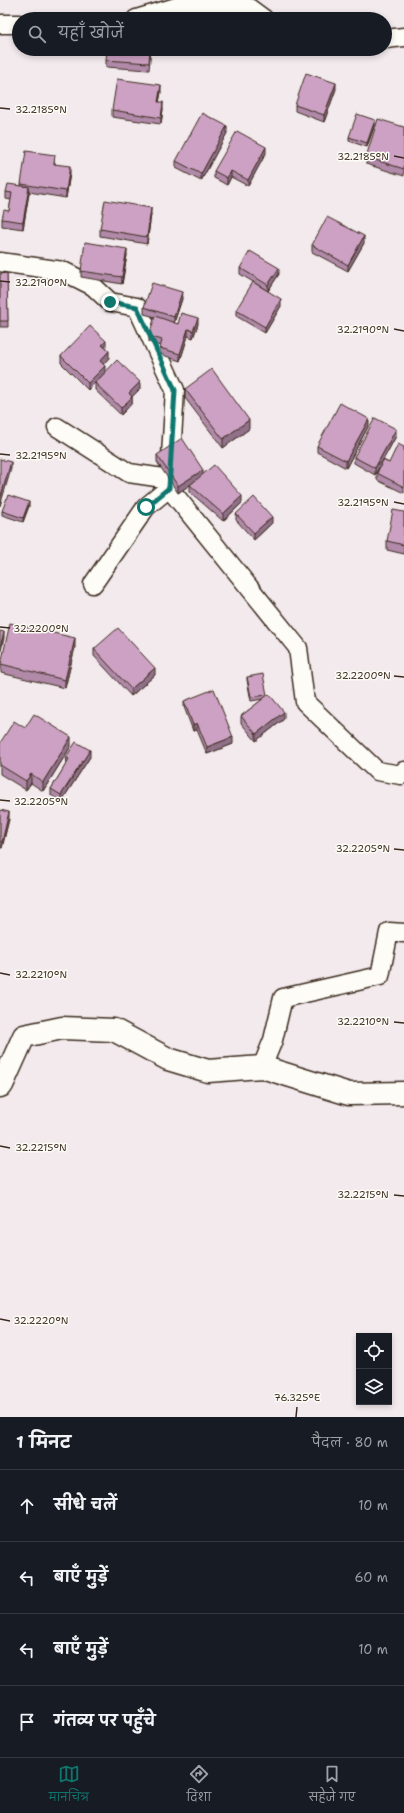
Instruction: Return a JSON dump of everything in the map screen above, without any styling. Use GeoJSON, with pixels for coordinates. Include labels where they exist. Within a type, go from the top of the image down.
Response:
{"type":"FeatureCollection","features":[{"type":"Feature","properties":{"kind":"street"},"geometry":{"type":"LineString","coordinates":[[159,12],[186,4],[250,8],[255,12]]}},
{"type":"Feature","properties":{"kind":"street"},"geometry":{"type":"LineString","coordinates":[[0,24],[12,24]]}},
{"type":"Feature","properties":{"kind":"street"},"geometry":{"type":"LineString","coordinates":[[392,38],[404,37]]}},
{"type":"Feature","properties":{"kind":"street"},"geometry":{"type":"LineString","coordinates":[[0,262],[63,271],[93,286],[110,302],[137,307],[175,390],[169,483],[146,507],[93,584]]}},
{"type":"Feature","properties":{"kind":"street"},"geometry":{"type":"LineString","coordinates":[[57,427],[129,473],[169,483],[298,648],[305,702],[377,771],[401,775],[404,771]]}},
{"type":"Feature","properties":{"kind":"street"},"geometry":{"type":"LineString","coordinates":[[262,1068],[272,1040],[283,998],[380,976],[389,932],[404,933]]}},
{"type":"Feature","properties":{"kind":"street"},"geometry":{"type":"LineString","coordinates":[[0,1086],[2,1085],[24,1036],[62,1028],[114,1030],[168,1059],[208,1071],[262,1068],[349,1094],[404,1094]]}},
{"type":"Feature","properties":{"kind":"building"},"geometry":{"type":"Polygon","coordinates":[[[106,56],[150,56],[149,63],[106,60],[106,56]]]}},
{"type":"Feature","properties":{"kind":"building"},"geometry":{"type":"Polygon","coordinates":[[[306,73],[336,83],[324,115],[295,105],[306,73]]]}},
{"type":"Feature","properties":{"kind":"building"},"geometry":{"type":"Polygon","coordinates":[[[117,79],[161,85],[158,102],[163,102],[161,118],[112,110],[117,79]]]}},
{"type":"Feature","properties":{"kind":"building"},"geometry":{"type":"Polygon","coordinates":[[[202,113],[227,126],[201,174],[176,161],[202,113]]]}},
{"type":"Feature","properties":{"kind":"building"},"geometry":{"type":"Polygon","coordinates":[[[357,114],[375,120],[367,143],[349,137],[357,114]]]}},
{"type":"Feature","properties":{"kind":"building"},"geometry":{"type":"Polygon","coordinates":[[[378,119],[404,127],[404,169],[366,157],[378,119]]]}},
{"type":"Feature","properties":{"kind":"building"},"geometry":{"type":"Polygon","coordinates":[[[237,131],[266,147],[248,180],[231,171],[227,178],[214,171],[237,131]]]}},
{"type":"Feature","properties":{"kind":"building"},"geometry":{"type":"Polygon","coordinates":[[[26,151],[55,155],[54,164],[70,166],[66,191],[21,184],[26,151]]]}},
{"type":"Feature","properties":{"kind":"building"},"geometry":{"type":"Polygon","coordinates":[[[8,184],[29,187],[23,222],[2,219],[4,210],[9,211],[12,193],[6,192],[8,184]]]}},
{"type":"Feature","properties":{"kind":"building"},"geometry":{"type":"Polygon","coordinates":[[[105,200],[151,208],[147,237],[100,229],[105,200]]]}},
{"type":"Feature","properties":{"kind":"building"},"geometry":{"type":"Polygon","coordinates":[[[327,217],[364,236],[348,265],[312,245],[327,217]]]}},
{"type":"Feature","properties":{"kind":"building"},"geometry":{"type":"Polygon","coordinates":[[[85,242],[127,249],[122,277],[81,271],[85,242]]]}},
{"type":"Feature","properties":{"kind":"building"},"geometry":{"type":"Polygon","coordinates":[[[250,251],[279,268],[268,285],[240,268],[250,251]]]}},
{"type":"Feature","properties":{"kind":"building"},"geometry":{"type":"Polygon","coordinates":[[[7,273],[8,321],[0,321],[0,274],[7,273]]]}},
{"type":"Feature","properties":{"kind":"building"},"geometry":{"type":"Polygon","coordinates":[[[253,282],[281,299],[265,327],[236,310],[253,282]]]}},
{"type":"Feature","properties":{"kind":"building"},"geometry":{"type":"Polygon","coordinates":[[[152,283],[182,292],[174,317],[144,307],[152,283]]]}},
{"type":"Feature","properties":{"kind":"building"},"geometry":{"type":"Polygon","coordinates":[[[181,313],[198,318],[193,331],[188,329],[180,354],[160,348],[162,340],[149,336],[155,316],[178,324],[181,313]]]}},
{"type":"Feature","properties":{"kind":"building"},"geometry":{"type":"Polygon","coordinates":[[[90,326],[106,341],[102,345],[109,351],[100,361],[105,366],[88,383],[61,356],[90,326]]]}},
{"type":"Feature","properties":{"kind":"building"},"geometry":{"type":"Polygon","coordinates":[[[117,360],[140,382],[129,393],[132,397],[121,408],[95,383],[117,360]]]}},
{"type":"Feature","properties":{"kind":"building"},"geometry":{"type":"Polygon","coordinates":[[[212,369],[249,420],[223,439],[185,389],[212,369]]]}},
{"type":"Feature","properties":{"kind":"building"},"geometry":{"type":"Polygon","coordinates":[[[340,403],[369,419],[346,461],[317,446],[340,403]]]}},
{"type":"Feature","properties":{"kind":"building"},"geometry":{"type":"Polygon","coordinates":[[[375,418],[396,429],[375,468],[354,457],[375,418]]]}},
{"type":"Feature","properties":{"kind":"building"},"geometry":{"type":"Polygon","coordinates":[[[182,438],[203,470],[178,486],[157,455],[182,438]]]}},
{"type":"Feature","properties":{"kind":"building"},"geometry":{"type":"Polygon","coordinates":[[[398,444],[404,447],[404,487],[377,473],[383,460],[389,463],[398,444]]]}},
{"type":"Feature","properties":{"kind":"building"},"geometry":{"type":"Polygon","coordinates":[[[0,459],[11,462],[0,499],[0,459]]]}},
{"type":"Feature","properties":{"kind":"building"},"geometry":{"type":"Polygon","coordinates":[[[214,465],[242,496],[223,514],[190,485],[214,465]]]}},
{"type":"Feature","properties":{"kind":"building"},"geometry":{"type":"Polygon","coordinates":[[[8,495],[29,502],[23,518],[2,511],[8,495]]]}},
{"type":"Feature","properties":{"kind":"building"},"geometry":{"type":"Polygon","coordinates":[[[254,497],[272,517],[254,533],[236,514],[254,497]]]}},
{"type":"Feature","properties":{"kind":"building"},"geometry":{"type":"Polygon","coordinates":[[[393,510],[404,512],[404,545],[387,541],[393,510]]]}},
{"type":"Feature","properties":{"kind":"building"},"geometry":{"type":"Polygon","coordinates":[[[10,623],[75,638],[65,680],[1,664],[10,623]]]}},
{"type":"Feature","properties":{"kind":"building"},"geometry":{"type":"Polygon","coordinates":[[[118,628],[155,668],[131,689],[94,649],[118,628]]]}},
{"type":"Feature","properties":{"kind":"building"},"geometry":{"type":"Polygon","coordinates":[[[0,631],[4,632],[0,648],[0,631]]]}},
{"type":"Feature","properties":{"kind":"building"},"geometry":{"type":"Polygon","coordinates":[[[263,674],[267,695],[251,697],[247,677],[263,674]]]}},
{"type":"Feature","properties":{"kind":"building"},"geometry":{"type":"Polygon","coordinates":[[[214,689],[233,737],[207,747],[197,723],[193,725],[184,701],[214,689]]]}},
{"type":"Feature","properties":{"kind":"building"},"geometry":{"type":"Polygon","coordinates":[[[269,694],[284,712],[256,734],[241,716],[269,694]]]}},
{"type":"Feature","properties":{"kind":"building"},"geometry":{"type":"Polygon","coordinates":[[[34,714],[71,737],[43,782],[31,774],[26,781],[0,765],[0,743],[14,721],[25,728],[34,714]]]}},
{"type":"Feature","properties":{"kind":"building"},"geometry":{"type":"Polygon","coordinates":[[[76,742],[90,750],[61,795],[51,789],[69,759],[66,757],[76,742]]]}},
{"type":"Feature","properties":{"kind":"building"},"geometry":{"type":"Polygon","coordinates":[[[0,810],[9,812],[2,842],[0,841],[0,810]]]}},
{"type":"Feature","properties":{"kind":"route"},"geometry":{"type":"LineString","coordinates":[[110,302],[137,307],[175,390],[169,488],[146,507]]}}]}
